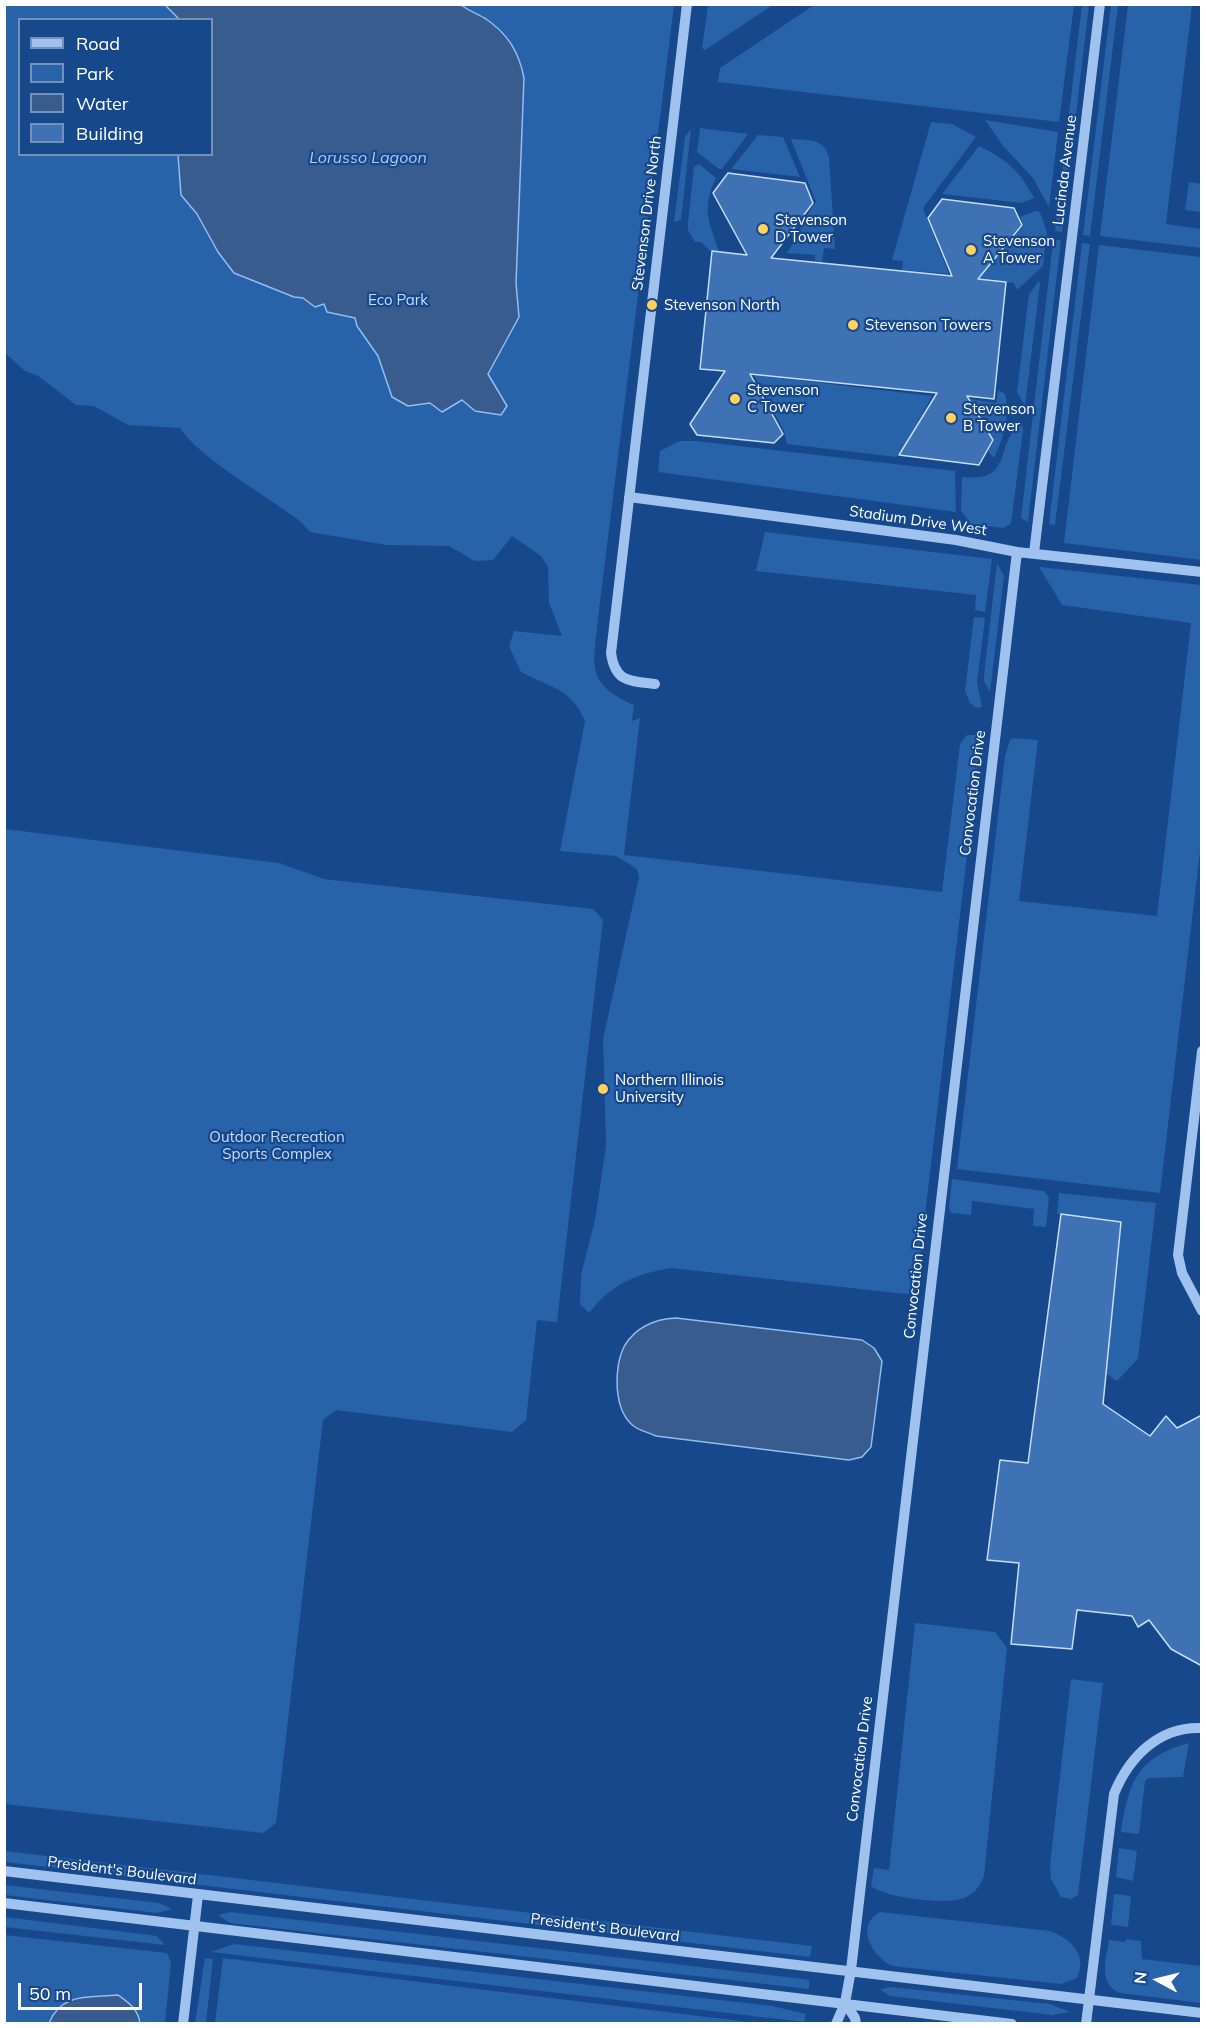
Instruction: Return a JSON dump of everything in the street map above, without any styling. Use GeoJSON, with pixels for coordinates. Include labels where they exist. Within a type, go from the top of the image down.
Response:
{"type":"FeatureCollection","features":[{"type":"Feature","properties":{"kind":"street","name":"Stevenson Drive North"},"geometry":{"type":"LineString","coordinates":[[655,684],[620,676],[613,668],[611,653],[687,4]]}},
{"type":"Feature","properties":{"kind":"street","name":"Lucinda Avenue"},"geometry":{"type":"LineString","coordinates":[[1034,553],[1100,4]]}},
{"type":"Feature","properties":{"kind":"street","name":"Stadium Drive West"},"geometry":{"type":"LineString","coordinates":[[629,497],[956,540],[1017,552],[1202,572]]}},
{"type":"Feature","properties":{"kind":"street","name":"Convocation Drive"},"geometry":{"type":"LineString","coordinates":[[836,2024],[845,2003],[851,1970],[1017,552]]}},
{"type":"Feature","properties":{"kind":"street"},"geometry":{"type":"LineString","coordinates":[[1202,1051],[1179,1255],[1182,1273],[1202,1311]]}},
{"type":"Feature","properties":{"kind":"street"},"geometry":{"type":"LineString","coordinates":[[1086,2024],[1111,1814],[1114,1794],[1121,1776],[1143,1748],[1179,1729],[1202,1728]]}},
{"type":"Feature","properties":{"kind":"street","name":"President's Boulevard"},"geometry":{"type":"LineString","coordinates":[[4,1871],[1202,2013]]}},
{"type":"Feature","properties":{"kind":"street"},"geometry":{"type":"LineString","coordinates":[[183,2024],[198,1895]]}},
{"type":"Feature","properties":{"kind":"street"},"geometry":{"type":"LineString","coordinates":[[4,1903],[194,1928],[1012,2024]]}},
{"type":"Feature","properties":{"kind":"street"},"geometry":{"type":"LineString","coordinates":[[845,2003],[855,2018],[856,2024]]}},
{"type":"Feature","properties":{"kind":"green space"},"geometry":{"type":"Polygon","coordinates":[[[708,4],[773,5],[705,50],[702,48],[708,4]]]}},
{"type":"Feature","properties":{"kind":"green space","name":"Eco Park"},"geometry":{"type":"Polygon","coordinates":[[[4,5],[674,5],[594,660],[600,680],[607,689],[634,705],[632,721],[640,718],[624,855],[942,892],[960,744],[967,735],[981,735],[916,1293],[905,1294],[671,1268],[646,1273],[625,1282],[606,1295],[589,1313],[580,1304],[581,1275],[595,1220],[606,1146],[603,1039],[639,877],[637,869],[616,856],[560,851],[585,721],[566,695],[521,672],[509,646],[514,631],[562,636],[549,603],[548,567],[541,556],[512,536],[493,560],[475,561],[449,546],[387,545],[310,532],[293,516],[210,458],[180,428],[128,425],[94,406],[76,405],[38,376],[25,371],[4,352],[4,5]]]}},
{"type":"Feature","properties":{"kind":"green space"},"geometry":{"type":"Polygon","coordinates":[[[814,5],[1074,5],[1059,122],[718,82],[720,68],[814,5]]]}},
{"type":"Feature","properties":{"kind":"green space"},"geometry":{"type":"Polygon","coordinates":[[[1082,5],[1089,5],[1062,232],[1055,231],[1082,5]]]}},
{"type":"Feature","properties":{"kind":"green space"},"geometry":{"type":"Polygon","coordinates":[[[1111,5],[1118,5],[1090,236],[1083,235],[1111,5]]]}},
{"type":"Feature","properties":{"kind":"green space"},"geometry":{"type":"Polygon","coordinates":[[[1128,5],[1192,5],[1166,224],[1201,229],[1201,248],[1100,236],[1128,5]]]}},
{"type":"Feature","properties":{"kind":"green space"},"geometry":{"type":"Polygon","coordinates":[[[985,120],[1058,132],[1049,207],[1033,178],[1004,147],[985,120]]]}},
{"type":"Feature","properties":{"kind":"green space"},"geometry":{"type":"Polygon","coordinates":[[[931,122],[952,124],[976,137],[923,208],[949,274],[902,270],[903,261],[892,260],[931,122]]]}},
{"type":"Feature","properties":{"kind":"green space"},"geometry":{"type":"Polygon","coordinates":[[[700,128],[748,134],[722,169],[719,169],[697,152],[700,128]]]}},
{"type":"Feature","properties":{"kind":"green space"},"geometry":{"type":"Polygon","coordinates":[[[691,129],[681,220],[674,222],[685,137],[691,129]]]}},
{"type":"Feature","properties":{"kind":"green space"},"geometry":{"type":"Polygon","coordinates":[[[758,135],[783,137],[800,177],[731,169],[758,135]]]}},
{"type":"Feature","properties":{"kind":"green space"},"geometry":{"type":"Polygon","coordinates":[[[791,139],[819,143],[827,151],[829,157],[835,249],[824,248],[822,262],[815,261],[815,255],[787,253],[816,202],[791,139]]]}},
{"type":"Feature","properties":{"kind":"green space"},"geometry":{"type":"Polygon","coordinates":[[[979,146],[997,156],[1018,173],[1034,198],[1021,203],[942,194],[979,146]]]}},
{"type":"Feature","properties":{"kind":"green space"},"geometry":{"type":"Polygon","coordinates":[[[699,164],[716,178],[709,198],[708,215],[719,251],[710,251],[701,242],[695,242],[688,230],[694,167],[699,164]]]}},
{"type":"Feature","properties":{"kind":"green space"},"geometry":{"type":"Polygon","coordinates":[[[1189,182],[1201,184],[1201,212],[1185,210],[1189,182]]]}},
{"type":"Feature","properties":{"kind":"green space"},"geometry":{"type":"Polygon","coordinates":[[[1035,211],[1040,212],[1047,232],[1043,266],[1017,290],[1014,283],[1008,282],[1005,286],[1005,281],[979,278],[1023,226],[1020,217],[1035,211]]]}},
{"type":"Feature","properties":{"kind":"green space"},"geometry":{"type":"Polygon","coordinates":[[[1061,240],[1028,522],[1021,518],[1053,242],[1061,240]]]}},
{"type":"Feature","properties":{"kind":"green space"},"geometry":{"type":"Polygon","coordinates":[[[1082,243],[1090,244],[1055,525],[1049,524],[1082,243]]]}},
{"type":"Feature","properties":{"kind":"green space"},"geometry":{"type":"Polygon","coordinates":[[[1099,245],[1201,257],[1201,560],[1064,543],[1099,245]]]}},
{"type":"Feature","properties":{"kind":"green space"},"geometry":{"type":"Polygon","coordinates":[[[1039,281],[1025,406],[1017,392],[1029,294],[1039,281]]]}},
{"type":"Feature","properties":{"kind":"green space"},"geometry":{"type":"Polygon","coordinates":[[[754,375],[932,396],[901,453],[896,457],[787,444],[784,431],[754,375]]]}},
{"type":"Feature","properties":{"kind":"green space"},"geometry":{"type":"Polygon","coordinates":[[[998,390],[1005,394],[1007,419],[994,458],[988,451],[994,439],[970,399],[996,403],[998,390]]]}},
{"type":"Feature","properties":{"kind":"green space"},"geometry":{"type":"Polygon","coordinates":[[[1019,424],[1022,425],[1023,430],[1011,524],[1003,528],[971,524],[961,511],[962,477],[978,477],[996,469],[1011,434],[1019,424]]]}},
{"type":"Feature","properties":{"kind":"green space"},"geometry":{"type":"Polygon","coordinates":[[[680,441],[955,471],[956,512],[658,472],[660,451],[680,441]]]}},
{"type":"Feature","properties":{"kind":"green space"},"geometry":{"type":"Polygon","coordinates":[[[765,532],[992,559],[985,612],[975,610],[976,595],[756,571],[765,532]]]}},
{"type":"Feature","properties":{"kind":"green space"},"geometry":{"type":"Polygon","coordinates":[[[997,563],[1004,576],[990,692],[984,681],[984,675],[997,563]]]}},
{"type":"Feature","properties":{"kind":"green space"},"geometry":{"type":"Polygon","coordinates":[[[1039,567],[1201,585],[1201,843],[1160,1193],[957,1169],[1005,756],[1010,740],[1014,738],[1038,740],[1019,901],[1157,916],[1191,623],[1062,605],[1039,567]]]}},
{"type":"Feature","properties":{"kind":"green space"},"geometry":{"type":"Polygon","coordinates":[[[974,617],[985,618],[977,682],[982,707],[977,708],[970,703],[965,691],[974,617]]]}},
{"type":"Feature","properties":{"kind":"green space","name":"Outdoor Recreation Sports Complex"},"geometry":{"type":"Polygon","coordinates":[[[5,829],[279,863],[324,879],[593,909],[603,920],[557,1322],[537,1320],[526,1420],[512,1432],[336,1410],[323,1420],[276,1823],[263,1833],[5,1804],[5,829]]]}},
{"type":"Feature","properties":{"kind":"green space"},"geometry":{"type":"Polygon","coordinates":[[[952,1179],[1044,1191],[1049,1198],[1046,1227],[1033,1226],[1034,1209],[972,1201],[971,1215],[951,1213],[949,1207],[952,1179]]]}},
{"type":"Feature","properties":{"kind":"green space"},"geometry":{"type":"Polygon","coordinates":[[[1059,1193],[1156,1203],[1138,1359],[1117,1381],[1105,1373],[1121,1222],[1057,1214],[1059,1193]]]}},
{"type":"Feature","properties":{"kind":"green space"},"geometry":{"type":"Polygon","coordinates":[[[915,1623],[995,1632],[1007,1648],[984,1876],[972,1893],[958,1900],[932,1901],[903,1897],[871,1886],[874,1868],[889,1870],[915,1623]]]}},
{"type":"Feature","properties":{"kind":"green space"},"geometry":{"type":"Polygon","coordinates":[[[1071,1679],[1103,1683],[1078,1895],[1071,1899],[1061,1897],[1051,1879],[1050,1865],[1071,1679]]]}},
{"type":"Feature","properties":{"kind":"green space"},"geometry":{"type":"Polygon","coordinates":[[[1189,1743],[1183,1777],[1148,1778],[1145,1781],[1139,1834],[1121,1832],[1132,1786],[1139,1774],[1158,1756],[1189,1743]]]}},
{"type":"Feature","properties":{"kind":"green space"},"geometry":{"type":"Polygon","coordinates":[[[1119,1848],[1137,1851],[1133,1881],[1116,1877],[1119,1848]]]}},
{"type":"Feature","properties":{"kind":"green space"},"geometry":{"type":"Polygon","coordinates":[[[5,1851],[812,1946],[810,1957],[5,1862],[5,1851]]]}},
{"type":"Feature","properties":{"kind":"green space"},"geometry":{"type":"Polygon","coordinates":[[[5,1885],[159,1903],[172,1909],[157,1913],[5,1895],[5,1885]]]}},
{"type":"Feature","properties":{"kind":"green space"},"geometry":{"type":"Polygon","coordinates":[[[1114,1894],[1131,1896],[1128,1927],[1111,1925],[1114,1894]]]}},
{"type":"Feature","properties":{"kind":"green space"},"geometry":{"type":"Polygon","coordinates":[[[230,1912],[803,1979],[809,1980],[809,1989],[230,1923],[218,1915],[230,1912]]]}},
{"type":"Feature","properties":{"kind":"green space"},"geometry":{"type":"Polygon","coordinates":[[[880,1912],[1050,1931],[1065,1938],[1076,1949],[1079,1955],[1080,1970],[1077,1978],[1061,1984],[892,1966],[878,1956],[867,1933],[872,1918],[880,1912]]]}},
{"type":"Feature","properties":{"kind":"green space"},"geometry":{"type":"Polygon","coordinates":[[[5,1917],[157,1936],[165,1945],[5,1927],[5,1917]]]}},
{"type":"Feature","properties":{"kind":"green space"},"geometry":{"type":"Polygon","coordinates":[[[5,1935],[167,1953],[171,1963],[165,2023],[5,2024],[5,1935]]]}},
{"type":"Feature","properties":{"kind":"green space"},"geometry":{"type":"Polygon","coordinates":[[[1126,1939],[1141,1941],[1142,1959],[1201,1966],[1201,2003],[1120,1993],[1113,1989],[1105,1970],[1109,1940],[1125,1942],[1126,1939]]]}},
{"type":"Feature","properties":{"kind":"green space"},"geometry":{"type":"Polygon","coordinates":[[[234,1944],[772,2006],[806,2014],[804,2022],[211,1952],[234,1944]]]}},
{"type":"Feature","properties":{"kind":"green space"},"geometry":{"type":"Polygon","coordinates":[[[205,1958],[213,1959],[206,2023],[195,2023],[205,1958]]]}},
{"type":"Feature","properties":{"kind":"green space"},"geometry":{"type":"Polygon","coordinates":[[[223,1958],[757,2023],[215,2023],[223,1958]]]}},
{"type":"Feature","properties":{"kind":"green space"},"geometry":{"type":"Polygon","coordinates":[[[889,1987],[1050,2004],[1070,2012],[1052,2015],[890,1996],[880,1990],[889,1987]]]}},
{"type":"Feature","properties":{"kind":"water","name":"Lorusso Lagoon"},"geometry":{"type":"Polygon","coordinates":[[[165,5],[461,5],[486,19],[506,37],[516,52],[524,78],[516,283],[519,317],[488,374],[507,406],[501,415],[475,411],[462,400],[442,412],[430,403],[408,406],[392,397],[378,356],[357,326],[355,318],[327,312],[324,304],[315,307],[303,298],[294,297],[234,273],[218,252],[197,214],[181,195],[178,156],[213,156],[213,18],[178,18],[165,5]]]}},
{"type":"Feature","properties":{"kind":"water"},"geometry":{"type":"Polygon","coordinates":[[[676,1318],[862,1340],[874,1348],[882,1361],[871,1447],[862,1457],[849,1460],[656,1436],[635,1427],[622,1411],[619,1400],[617,1376],[621,1354],[630,1338],[641,1328],[661,1320],[676,1318]]]}},
{"type":"Feature","properties":{"kind":"water"},"geometry":{"type":"Polygon","coordinates":[[[118,1995],[135,2010],[140,2023],[49,2023],[61,2006],[69,2001],[118,1995]]]}},
{"type":"Feature","properties":{"kind":"building","name":"Stevenson Towers"},"geometry":{"type":"Polygon","coordinates":[[[728,173],[805,183],[813,203],[771,258],[952,276],[928,218],[942,199],[1014,208],[1022,225],[978,279],[1006,282],[994,399],[967,396],[993,440],[979,465],[899,455],[937,393],[750,374],[783,434],[774,443],[697,435],[690,424],[725,371],[700,369],[712,251],[747,255],[713,193],[728,173]]]}},
{"type":"Feature","properties":{"kind":"building"},"geometry":{"type":"Polygon","coordinates":[[[1061,1214],[1121,1222],[1103,1404],[1150,1436],[1166,1416],[1177,1428],[1202,1415],[1202,1666],[1171,1649],[1149,1620],[1138,1627],[1132,1616],[1077,1610],[1072,1649],[1011,1644],[1019,1563],[987,1560],[1000,1460],[1028,1463],[1061,1214]]]}},
{"type":"Feature","properties":{"kind":"place","name":"Stevenson D Tower"},"geometry":{"type":"Point","coordinates":[763,229]}},
{"type":"Feature","properties":{"kind":"place","name":"Stevenson A Tower"},"geometry":{"type":"Point","coordinates":[971,250]}},
{"type":"Feature","properties":{"kind":"place","name":"Stevenson North"},"geometry":{"type":"Point","coordinates":[652,305]}},
{"type":"Feature","properties":{"kind":"place","name":"Stevenson Towers"},"geometry":{"type":"Point","coordinates":[853,325]}},
{"type":"Feature","properties":{"kind":"place","name":"Stevenson C Tower"},"geometry":{"type":"Point","coordinates":[735,399]}},
{"type":"Feature","properties":{"kind":"place","name":"Stevenson B Tower"},"geometry":{"type":"Point","coordinates":[951,418]}},
{"type":"Feature","properties":{"kind":"place","name":"Northern Illinois University"},"geometry":{"type":"Point","coordinates":[603,1089]}}]}
